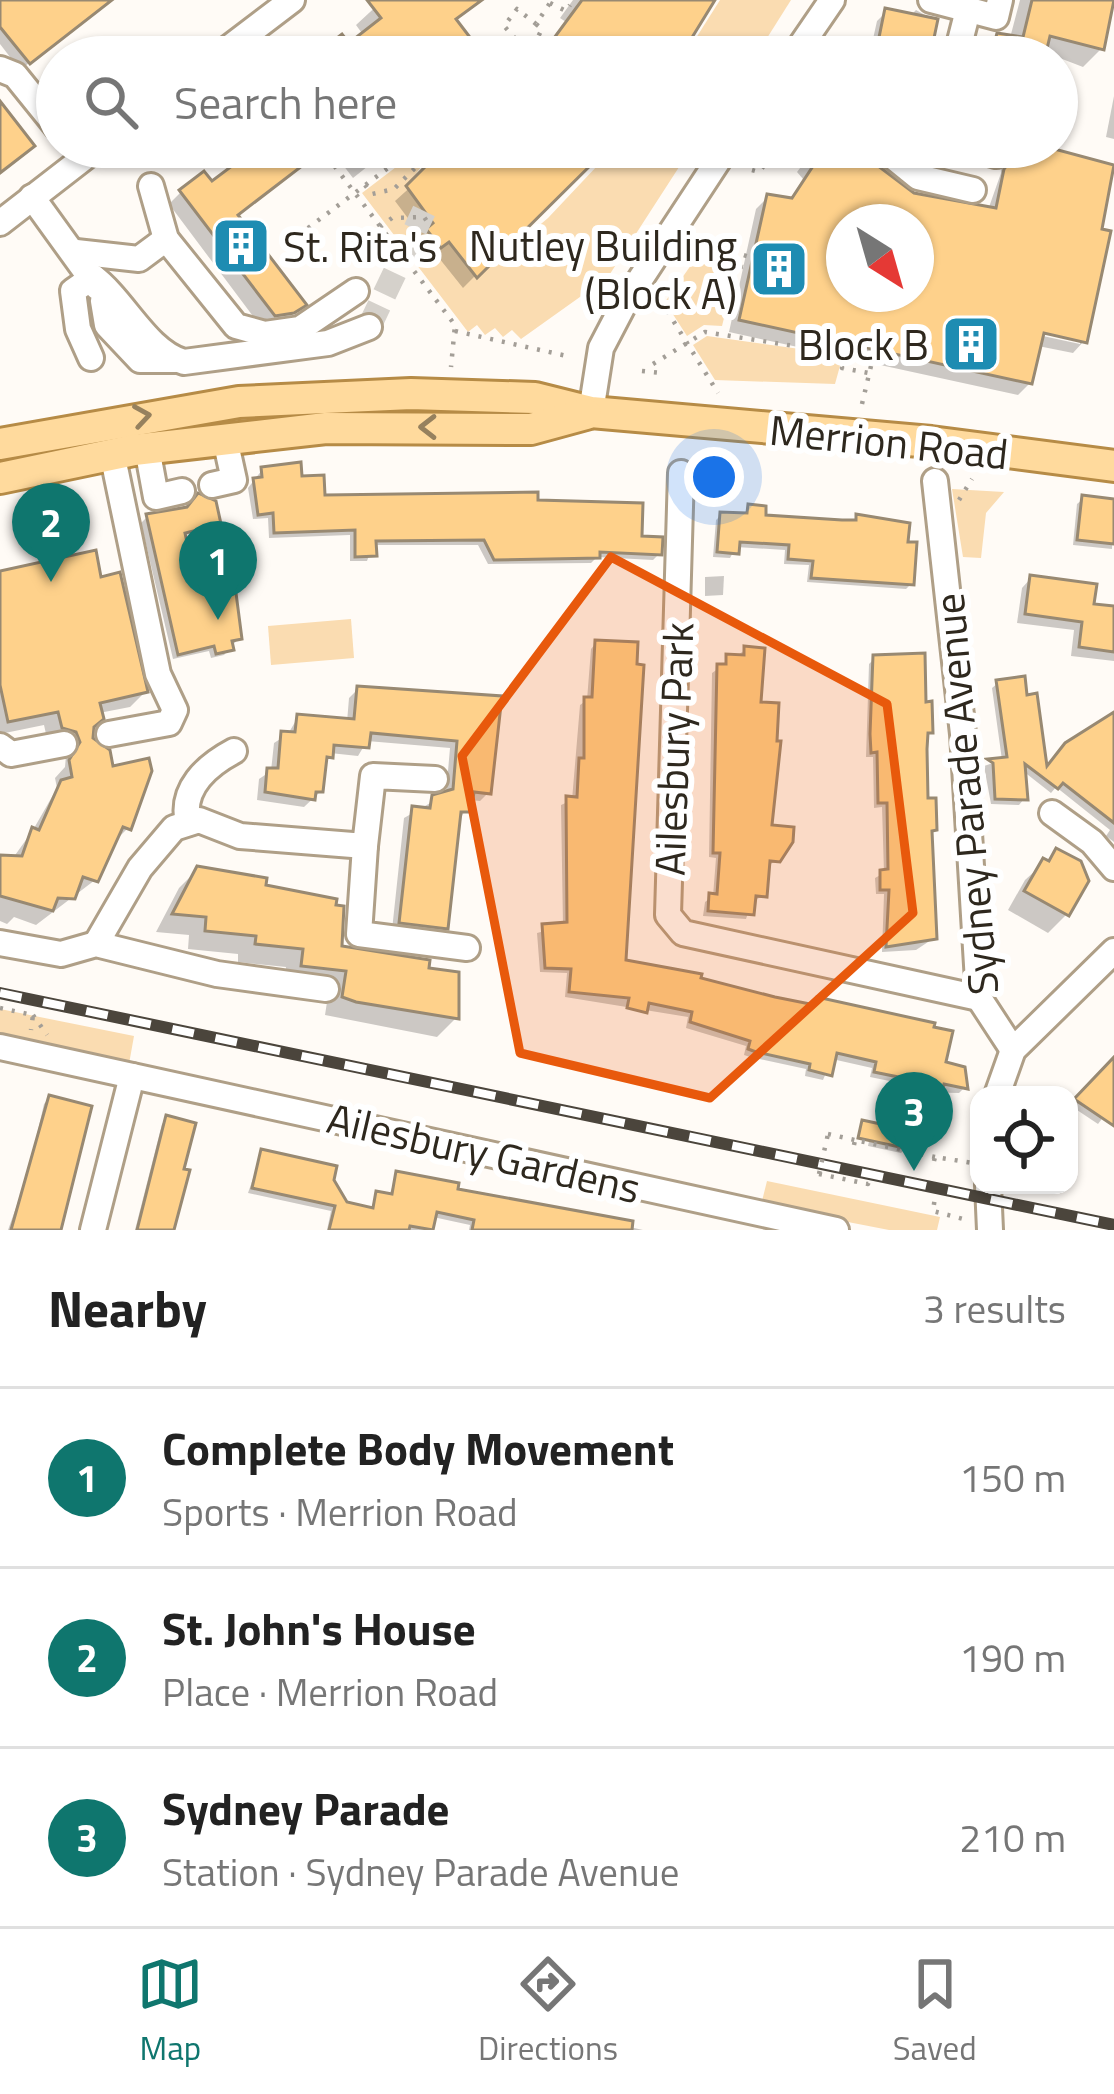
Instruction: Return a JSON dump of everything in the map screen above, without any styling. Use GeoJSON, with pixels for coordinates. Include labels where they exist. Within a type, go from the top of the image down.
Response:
{"type":"FeatureCollection","features":[{"type":"Feature","properties":{"kind":"main road","name":"Merrion Road"},"geometry":{"type":"LineString","coordinates":[[9,439],[239,402],[353,393],[535,398],[591,412],[931,442],[1114,466]]}},
{"type":"Feature","properties":{"kind":"main road"},"geometry":{"type":"LineString","coordinates":[[353,393],[353,428]]}},
{"type":"Feature","properties":{"kind":"main road","name":"Merrion Road"},"geometry":{"type":"LineString","coordinates":[[0,478],[112,454],[225,439],[353,428],[531,429],[591,412]]}},
{"type":"Feature","properties":{"kind":"street"},"geometry":{"type":"LineString","coordinates":[[245,0],[260,24]]}},
{"type":"Feature","properties":{"kind":"street"},"geometry":{"type":"LineString","coordinates":[[245,36],[292,0]]}},
{"type":"Feature","properties":{"kind":"street"},"geometry":{"type":"LineString","coordinates":[[807,36],[832,0]]}},
{"type":"Feature","properties":{"kind":"street"},"geometry":{"type":"LineString","coordinates":[[931,0],[996,16],[1000,0]]}},
{"type":"Feature","properties":{"kind":"street"},"geometry":{"type":"LineString","coordinates":[[961,36],[968,10]]}},
{"type":"Feature","properties":{"kind":"street"},"geometry":{"type":"LineString","coordinates":[[0,69],[14,75],[36,102]]}},
{"type":"Feature","properties":{"kind":"street"},"geometry":{"type":"LineString","coordinates":[[0,223],[65,168]]}},
{"type":"Feature","properties":{"kind":"street"},"geometry":{"type":"LineString","coordinates":[[591,412],[601,348],[714,168]]}},
{"type":"Feature","properties":{"kind":"street"},"geometry":{"type":"LineString","coordinates":[[908,168],[918,176],[973,190]]}},
{"type":"Feature","properties":{"kind":"street"},"geometry":{"type":"LineString","coordinates":[[151,186],[166,239],[226,315],[246,331],[300,329],[356,290]]}},
{"type":"Feature","properties":{"kind":"street"},"geometry":{"type":"LineString","coordinates":[[32,197],[87,276],[165,361],[267,354],[328,343],[369,327]]}},
{"type":"Feature","properties":{"kind":"street"},"geometry":{"type":"LineString","coordinates":[[87,276],[139,260],[166,239]]}},
{"type":"Feature","properties":{"kind":"street"},"geometry":{"type":"LineString","coordinates":[[87,276],[142,270]]}},
{"type":"Feature","properties":{"kind":"street"},"geometry":{"type":"LineString","coordinates":[[212,485],[234,480],[225,439]]}},
{"type":"Feature","properties":{"kind":"street"},"geometry":{"type":"LineString","coordinates":[[147,448],[156,497],[182,491]]}},
{"type":"Feature","properties":{"kind":"street"},"geometry":{"type":"LineString","coordinates":[[109,734],[169,722],[175,710],[171,691],[158,674],[112,454]]}},
{"type":"Feature","properties":{"kind":"street","name":"Ailesbury Park"},"geometry":{"type":"LineString","coordinates":[[680,472],[668,915],[682,933],[979,998]]}},
{"type":"Feature","properties":{"kind":"street","name":"Sydney Parade Avenue"},"geometry":{"type":"LineString","coordinates":[[935,481],[963,734],[979,998],[1013,1050],[1000,1086]]}},
{"type":"Feature","properties":{"kind":"street"},"geometry":{"type":"LineString","coordinates":[[0,746],[11,754],[64,744]]}},
{"type":"Feature","properties":{"kind":"street"},"geometry":{"type":"LineString","coordinates":[[188,823],[184,808],[193,785],[234,751]]}},
{"type":"Feature","properties":{"kind":"street"},"geometry":{"type":"LineString","coordinates":[[435,779],[374,776],[359,934],[466,948]]}},
{"type":"Feature","properties":{"kind":"street"},"geometry":{"type":"LineString","coordinates":[[1052,813],[1092,842],[1114,868]]}},
{"type":"Feature","properties":{"kind":"street"},"geometry":{"type":"LineString","coordinates":[[96,944],[140,868],[174,828],[199,820],[240,836],[365,846]]}},
{"type":"Feature","properties":{"kind":"street"},"geometry":{"type":"LineString","coordinates":[[0,943],[61,953],[96,944],[217,974],[326,989]]}},
{"type":"Feature","properties":{"kind":"street"},"geometry":{"type":"LineString","coordinates":[[1013,1050],[1112,956]]}},
{"type":"Feature","properties":{"kind":"street","name":"Ailesbury Gardens"},"geometry":{"type":"LineString","coordinates":[[0,1047],[836,1230]]}},
{"type":"Feature","properties":{"kind":"street"},"geometry":{"type":"LineString","coordinates":[[93,1230],[132,1076]]}},
{"type":"Feature","properties":{"kind":"street"},"geometry":{"type":"LineString","coordinates":[[979,1228],[986,1194]]}},
{"type":"Feature","properties":{"kind":"path"},"geometry":{"type":"LineString","coordinates":[[536,24],[551,2],[566,11],[570,5]]}},
{"type":"Feature","properties":{"kind":"path"},"geometry":{"type":"LineString","coordinates":[[513,36],[504,26],[517,9],[542,29],[538,36]]}},
{"type":"Feature","properties":{"kind":"path"},"geometry":{"type":"LineString","coordinates":[[336,168],[455,331],[567,356]]}},
{"type":"Feature","properties":{"kind":"path"},"geometry":{"type":"LineString","coordinates":[[308,228],[388,168]]}},
{"type":"Feature","properties":{"kind":"path"},"geometry":{"type":"LineString","coordinates":[[365,185],[372,194],[394,189],[415,168]]}},
{"type":"Feature","properties":{"kind":"path"},"geometry":{"type":"LineString","coordinates":[[752,170],[762,168]]}},
{"type":"Feature","properties":{"kind":"path"},"geometry":{"type":"LineString","coordinates":[[380,227],[392,218],[424,217],[430,226]]}},
{"type":"Feature","properties":{"kind":"path"},"geometry":{"type":"LineString","coordinates":[[698,241],[753,258]]}},
{"type":"Feature","properties":{"kind":"path"},"geometry":{"type":"LineString","coordinates":[[731,252],[723,286],[728,286],[733,265],[743,267]]}},
{"type":"Feature","properties":{"kind":"path"},"geometry":{"type":"LineString","coordinates":[[661,301],[718,393]]}},
{"type":"Feature","properties":{"kind":"path"},"geometry":{"type":"LineString","coordinates":[[450,372],[455,331]]}},
{"type":"Feature","properties":{"kind":"path"},"geometry":{"type":"LineString","coordinates":[[652,364],[706,332],[845,354],[842,368],[869,373]]}},
{"type":"Feature","properties":{"kind":"path"},"geometry":{"type":"LineString","coordinates":[[862,404],[874,349]]}},
{"type":"Feature","properties":{"kind":"path"},"geometry":{"type":"LineString","coordinates":[[642,371],[661,373]]}},
{"type":"Feature","properties":{"kind":"path"},"geometry":{"type":"LineString","coordinates":[[0,1009],[33,1016],[29,1053]]}},
{"type":"Feature","properties":{"kind":"path"},"geometry":{"type":"LineString","coordinates":[[870,1176],[868,1184],[820,1174],[828,1134],[970,1163]]}},
{"type":"Feature","properties":{"kind":"path"},"geometry":{"type":"LineString","coordinates":[[935,1190],[933,1211],[969,1220],[979,1228]]}},
{"type":"Feature","properties":{"kind":"highlighted area"},"geometry":{"type":"Polygon","coordinates":[[[611,557],[887,704],[913,913],[710,1098],[520,1053],[462,756],[611,557]]]}},
{"type":"Feature","properties":{"kind":"shaded area"},"geometry":{"type":"Polygon","coordinates":[[[720,0],[791,0],[768,36],[697,36],[720,0]]]}},
{"type":"Feature","properties":{"kind":"shaded area"},"geometry":{"type":"Polygon","coordinates":[[[395,168],[420,168],[406,187],[477,278],[548,218],[595,168],[678,168],[608,277],[521,339],[512,330],[503,337],[495,328],[485,335],[477,325],[468,332],[362,193],[395,168]]]}},
{"type":"Feature","properties":{"kind":"shaded area"},"geometry":{"type":"Polygon","coordinates":[[[701,251],[726,261],[721,286],[731,290],[722,326],[704,325],[687,336],[665,302],[701,251]]]}},
{"type":"Feature","properties":{"kind":"shaded area"},"geometry":{"type":"Polygon","coordinates":[[[707,336],[843,355],[835,384],[715,380],[693,345],[707,336]]]}},
{"type":"Feature","properties":{"kind":"shaded area"},"geometry":{"type":"Polygon","coordinates":[[[952,489],[1004,492],[986,513],[981,558],[963,557],[952,489]]]}},
{"type":"Feature","properties":{"kind":"shaded area"},"geometry":{"type":"Polygon","coordinates":[[[351,619],[354,658],[271,665],[268,626],[351,619]]]}},
{"type":"Feature","properties":{"kind":"shaded area"},"geometry":{"type":"Polygon","coordinates":[[[0,1009],[134,1036],[129,1064],[30,1046],[30,1040],[0,1035],[0,1009]]]}},
{"type":"Feature","properties":{"kind":"shaded area"},"geometry":{"type":"Polygon","coordinates":[[[767,1181],[940,1217],[937,1230],[889,1230],[761,1205],[767,1181]]]}},
{"type":"Feature","properties":{"kind":"building"},"geometry":{"type":"Polygon","coordinates":[[[0,0],[112,0],[66,36],[36,36],[36,59],[30,64],[0,27],[0,0]]]}},
{"type":"Feature","properties":{"kind":"building"},"geometry":{"type":"Polygon","coordinates":[[[367,0],[482,0],[456,19],[469,36],[358,36],[381,18],[367,0]]]}},
{"type":"Feature","properties":{"kind":"building"},"geometry":{"type":"Polygon","coordinates":[[[582,0],[715,0],[693,36],[555,36],[582,0]]]}},
{"type":"Feature","properties":{"kind":"building"},"geometry":{"type":"Polygon","coordinates":[[[1032,0],[1114,0],[1104,50],[1078,43],[1078,36],[1023,36],[1032,0]]]}},
{"type":"Feature","properties":{"kind":"building"},"geometry":{"type":"Polygon","coordinates":[[[885,8],[938,19],[934,36],[879,36],[885,8]]]}},
{"type":"Feature","properties":{"kind":"building"},"geometry":{"type":"Polygon","coordinates":[[[0,101],[35,146],[0,173],[0,101]]]}},
{"type":"Feature","properties":{"kind":"building"},"geometry":{"type":"Polygon","coordinates":[[[1078,155],[1114,165],[1102,229],[1111,231],[1087,343],[1044,333],[1032,384],[739,320],[767,194],[792,198],[812,168],[881,168],[914,193],[996,208],[1005,168],[1078,168],[1078,155]]]}},
{"type":"Feature","properties":{"kind":"building","name":"St. Rita's"},"geometry":{"type":"Polygon","coordinates":[[[229,168],[299,168],[238,215],[307,305],[275,316],[179,190],[204,171],[212,181],[229,168]]]}},
{"type":"Feature","properties":{"kind":"building"},"geometry":{"type":"Polygon","coordinates":[[[424,168],[588,168],[477,278],[449,242],[441,248],[426,229],[433,223],[406,186],[424,168]]]}},
{"type":"Feature","properties":{"kind":"building"},"geometry":{"type":"Polygon","coordinates":[[[301,462],[302,476],[324,475],[325,495],[538,492],[538,500],[643,503],[642,536],[663,537],[662,555],[600,552],[600,558],[494,560],[484,540],[376,541],[377,556],[355,557],[355,530],[274,533],[273,513],[258,515],[253,478],[262,477],[261,467],[301,462]]]}},
{"type":"Feature","properties":{"kind":"building"},"geometry":{"type":"Polygon","coordinates":[[[198,493],[216,501],[221,524],[185,533],[195,579],[233,570],[242,639],[232,641],[234,650],[216,654],[214,646],[178,655],[146,514],[187,507],[198,493]]]}},
{"type":"Feature","properties":{"kind":"building"},"geometry":{"type":"Polygon","coordinates":[[[1082,495],[1114,499],[1114,544],[1077,540],[1082,495]]]}},
{"type":"Feature","properties":{"kind":"building"},"geometry":{"type":"Polygon","coordinates":[[[748,504],[766,506],[766,515],[856,520],[856,514],[910,523],[908,542],[917,542],[914,585],[811,578],[813,561],[788,559],[789,545],[740,542],[739,554],[717,552],[720,512],[747,513],[748,504]]]}},
{"type":"Feature","properties":{"kind":"building"},"geometry":{"type":"Polygon","coordinates":[[[96,550],[101,577],[120,572],[148,692],[100,703],[104,719],[94,727],[93,738],[110,750],[113,766],[149,758],[152,771],[131,830],[123,827],[98,882],[83,877],[75,899],[58,898],[53,911],[0,896],[0,855],[22,856],[32,827],[39,830],[61,780],[72,777],[69,760],[80,742],[76,732],[62,728],[58,712],[8,722],[0,685],[0,571],[96,550]]]}},
{"type":"Feature","properties":{"kind":"building"},"geometry":{"type":"Polygon","coordinates":[[[1030,575],[1097,584],[1094,604],[1114,606],[1114,652],[1079,647],[1082,622],[1025,614],[1030,575]]]}},
{"type":"Feature","properties":{"kind":"building"},"geometry":{"type":"Polygon","coordinates":[[[595,640],[638,642],[637,664],[644,665],[626,960],[702,974],[701,978],[775,997],[815,1005],[817,997],[935,1023],[934,1027],[953,1031],[946,1062],[965,1067],[968,1089],[944,1084],[942,1092],[917,1087],[918,1081],[874,1072],[876,1062],[837,1053],[832,1076],[809,1070],[810,1064],[756,1052],[748,1049],[750,1041],[690,1022],[692,1012],[649,1003],[647,1013],[627,1008],[629,998],[569,992],[571,969],[545,968],[542,924],[567,922],[566,796],[577,797],[579,758],[584,758],[584,697],[592,697],[595,640]]]}},
{"type":"Feature","properties":{"kind":"building"},"geometry":{"type":"Polygon","coordinates":[[[744,646],[765,648],[761,702],[779,703],[777,741],[781,741],[772,825],[794,827],[793,842],[780,862],[770,861],[767,897],[756,896],[754,915],[708,911],[709,893],[717,894],[720,853],[713,853],[717,664],[726,664],[726,654],[744,655],[744,646]]]}},
{"type":"Feature","properties":{"kind":"building"},"geometry":{"type":"Polygon","coordinates":[[[925,653],[926,702],[932,701],[928,798],[936,798],[937,830],[932,831],[937,939],[886,947],[889,890],[880,890],[880,870],[888,869],[887,803],[878,803],[877,752],[871,753],[873,655],[925,653]]]}},
{"type":"Feature","properties":{"kind":"building"},"geometry":{"type":"Polygon","coordinates":[[[1025,676],[1027,695],[1037,693],[1047,766],[1065,743],[1114,712],[1114,823],[1063,783],[1058,789],[1025,764],[1028,800],[995,799],[993,763],[987,759],[1007,757],[996,680],[1025,676]]]}},
{"type":"Feature","properties":{"kind":"building"},"geometry":{"type":"Polygon","coordinates":[[[357,686],[502,696],[491,794],[474,792],[471,812],[461,812],[448,929],[399,923],[412,806],[430,808],[432,795],[453,789],[457,741],[371,733],[369,748],[334,745],[333,758],[327,757],[323,792],[316,792],[315,800],[265,792],[267,768],[278,768],[281,731],[295,732],[297,714],[354,719],[357,686]]]}},
{"type":"Feature","properties":{"kind":"building"},"geometry":{"type":"Polygon","coordinates":[[[1056,848],[1081,861],[1089,881],[1069,916],[1024,891],[1043,858],[1049,861],[1056,848]]]}},
{"type":"Feature","properties":{"kind":"building"},"geometry":{"type":"Polygon","coordinates":[[[197,866],[267,878],[266,885],[337,899],[336,905],[344,906],[342,946],[430,960],[429,968],[459,972],[459,1019],[342,997],[346,971],[301,966],[303,949],[255,944],[256,936],[205,931],[206,917],[172,914],[197,866]]]}},
{"type":"Feature","properties":{"kind":"building"},"geometry":{"type":"Polygon","coordinates":[[[1114,1057],[1114,1126],[1078,1102],[1078,1095],[1114,1057]]]}},
{"type":"Feature","properties":{"kind":"building"},"geometry":{"type":"Polygon","coordinates":[[[49,1095],[92,1106],[61,1230],[11,1230],[49,1095]]]}},
{"type":"Feature","properties":{"kind":"building"},"geometry":{"type":"Polygon","coordinates":[[[166,1115],[196,1123],[184,1169],[190,1170],[174,1230],[137,1230],[166,1115]]]}},
{"type":"Feature","properties":{"kind":"building"},"geometry":{"type":"Polygon","coordinates":[[[862,1120],[913,1131],[909,1149],[858,1138],[862,1120]]]}},
{"type":"Feature","properties":{"kind":"building"},"geometry":{"type":"Polygon","coordinates":[[[261,1149],[337,1166],[334,1180],[347,1202],[373,1208],[376,1191],[392,1194],[396,1171],[459,1183],[458,1189],[633,1221],[632,1230],[472,1230],[474,1220],[437,1212],[433,1230],[410,1226],[409,1230],[329,1230],[335,1206],[252,1188],[261,1149]]]}},
{"type":"Feature","properties":{"kind":"tunnel"},"geometry":{"type":"LineString","coordinates":[[369,327],[424,211]]}},
{"type":"Feature","properties":{"kind":"railway"},"geometry":{"type":"LineString","coordinates":[[0,993],[1114,1225]]}},
{"type":"Feature","properties":{"kind":"place","name":"St. Rita's"},"geometry":{"type":"Point","coordinates":[241,246]}},
{"type":"Feature","properties":{"kind":"place","name":"Nutley Building (Block A)"},"geometry":{"type":"Point","coordinates":[779,269]}},
{"type":"Feature","properties":{"kind":"place","name":"Block B"},"geometry":{"type":"Point","coordinates":[971,344]}},
{"type":"Feature","properties":{"kind":"place","name":"St. John's House"},"geometry":{"type":"Point","coordinates":[51,582]}},
{"type":"Feature","properties":{"kind":"place","name":"Complete Body Movement"},"geometry":{"type":"Point","coordinates":[218,620]}},
{"type":"Feature","properties":{"kind":"place","name":"Sydney Parade"},"geometry":{"type":"Point","coordinates":[914,1171]}}]}
